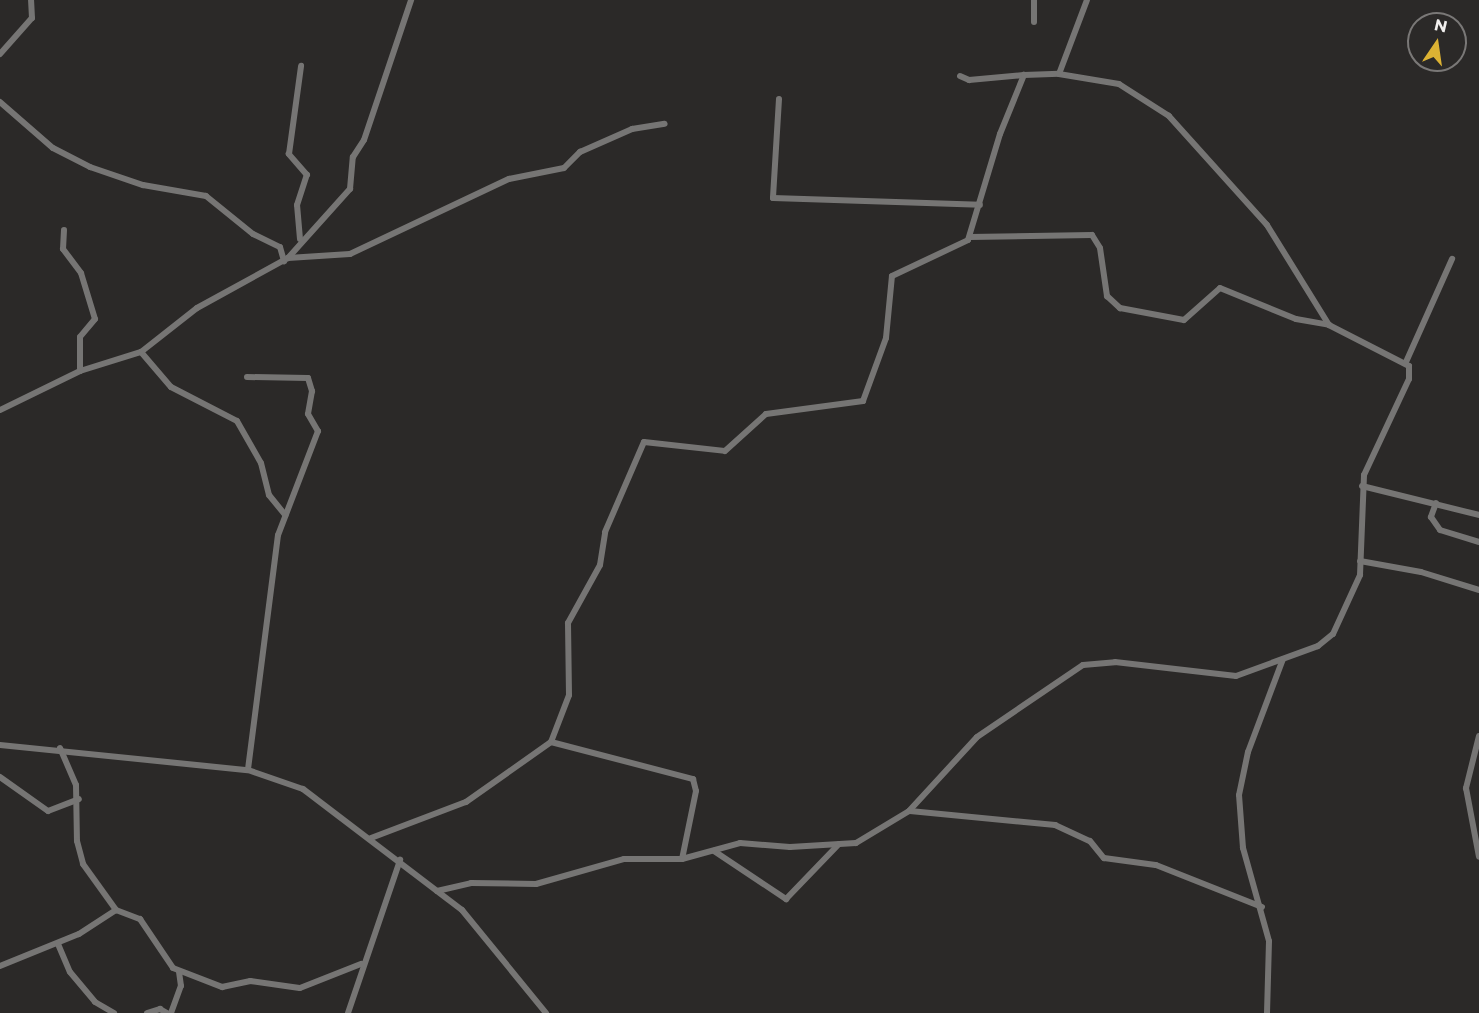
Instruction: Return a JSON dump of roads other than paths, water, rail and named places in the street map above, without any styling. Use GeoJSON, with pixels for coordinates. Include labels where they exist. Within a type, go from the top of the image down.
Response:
{"type":"FeatureCollection","features":[{"type":"Feature","properties":{"kind":"street"},"geometry":{"type":"LineString","coordinates":[[0,54],[32,18],[31,0]]}},
{"type":"Feature","properties":{"kind":"street"},"geometry":{"type":"LineString","coordinates":[[286,259],[300,239],[332,214],[350,189],[353,157],[364,140],[411,0]]}},
{"type":"Feature","properties":{"kind":"street"},"geometry":{"type":"LineString","coordinates":[[1034,0],[1034,22]]}},
{"type":"Feature","properties":{"kind":"street"},"geometry":{"type":"LineString","coordinates":[[1059,74],[1087,0]]}},
{"type":"Feature","properties":{"kind":"street"},"geometry":{"type":"LineString","coordinates":[[300,239],[297,205],[307,176],[290,154],[301,66]]}},
{"type":"Feature","properties":{"kind":"street"},"geometry":{"type":"LineString","coordinates":[[960,75],[969,80],[1059,74],[1119,84],[1169,116],[1267,225],[1329,325]]}},
{"type":"Feature","properties":{"kind":"street"},"geometry":{"type":"LineString","coordinates":[[970,237],[1000,134],[1024,75]]}},
{"type":"Feature","properties":{"kind":"street"},"geometry":{"type":"LineString","coordinates":[[779,99],[773,198],[980,205]]}},
{"type":"Feature","properties":{"kind":"street"},"geometry":{"type":"LineString","coordinates":[[0,102],[53,148],[90,167],[143,185],[206,196],[253,234],[280,247],[286,259]]}},
{"type":"Feature","properties":{"kind":"street"},"geometry":{"type":"LineString","coordinates":[[0,410],[80,371],[141,352],[197,308],[286,259],[350,254],[509,179],[564,168],[580,152],[633,129],[665,124]]}},
{"type":"Feature","properties":{"kind":"street"},"geometry":{"type":"LineString","coordinates":[[64,230],[63,249],[81,273],[94,319],[80,337],[80,371]]}},
{"type":"Feature","properties":{"kind":"street"},"geometry":{"type":"LineString","coordinates":[[371,838],[466,802],[551,742],[569,695],[568,622],[600,565],[605,532],[645,442],[725,451],[766,414],[857,405],[867,393],[886,338],[892,276],[970,237],[987,241],[1092,235],[1100,248],[1107,296],[1120,308],[1184,320],[1220,288],[1296,319],[1329,325],[1406,362]]}},
{"type":"Feature","properties":{"kind":"street"},"geometry":{"type":"LineString","coordinates":[[437,891],[471,883],[536,884],[624,859],[682,859],[740,843],[839,844],[869,838],[909,811],[977,737],[1083,665],[1115,662],[1227,677],[1318,646],[1333,634],[1352,598],[1360,561],[1362,486],[1410,380],[1406,362],[1452,259]]}},
{"type":"Feature","properties":{"kind":"street"},"geometry":{"type":"LineString","coordinates":[[141,352],[171,387],[237,421],[261,464],[269,495],[285,515]]}},
{"type":"Feature","properties":{"kind":"street"},"geometry":{"type":"LineString","coordinates":[[247,377],[302,375],[312,386],[308,414],[318,431],[285,515],[271,574],[248,770]]}},
{"type":"Feature","properties":{"kind":"street"},"geometry":{"type":"LineString","coordinates":[[1362,486],[1479,515]]}},
{"type":"Feature","properties":{"kind":"street"},"geometry":{"type":"LineString","coordinates":[[1436,503],[1432,520],[1440,530],[1479,542]]}},
{"type":"Feature","properties":{"kind":"street"},"geometry":{"type":"LineString","coordinates":[[1360,561],[1421,572],[1479,590]]}},
{"type":"Feature","properties":{"kind":"street"},"geometry":{"type":"LineString","coordinates":[[1267,1013],[1271,958],[1262,908],[1244,848],[1239,795],[1248,752],[1283,659]]}},
{"type":"Feature","properties":{"kind":"street"},"geometry":{"type":"LineString","coordinates":[[1479,736],[1466,788],[1479,858]]}},
{"type":"Feature","properties":{"kind":"street"},"geometry":{"type":"LineString","coordinates":[[551,742],[693,779],[696,791],[682,859]]}},
{"type":"Feature","properties":{"kind":"street"},"geometry":{"type":"LineString","coordinates":[[0,745],[60,748],[130,761],[248,770],[303,789],[400,860],[479,927],[546,1013]]}},
{"type":"Feature","properties":{"kind":"street"},"geometry":{"type":"LineString","coordinates":[[60,748],[79,798],[77,841],[83,864],[116,910],[140,920],[179,971],[181,986],[169,1013],[147,1013]]}},
{"type":"Feature","properties":{"kind":"street"},"geometry":{"type":"LineString","coordinates":[[0,777],[48,811],[79,798]]}},
{"type":"Feature","properties":{"kind":"street"},"geometry":{"type":"LineString","coordinates":[[909,811],[1055,825],[1090,841],[1104,858],[1156,865],[1262,908]]}},
{"type":"Feature","properties":{"kind":"street"},"geometry":{"type":"LineString","coordinates":[[714,851],[786,899],[839,844]]}},
{"type":"Feature","properties":{"kind":"street"},"geometry":{"type":"LineString","coordinates":[[348,1013],[361,964],[400,860]]}},
{"type":"Feature","properties":{"kind":"street"},"geometry":{"type":"LineString","coordinates":[[0,966],[57,944],[116,910]]}},
{"type":"Feature","properties":{"kind":"street"},"geometry":{"type":"LineString","coordinates":[[57,944],[92,999],[114,1013]]}},
{"type":"Feature","properties":{"kind":"street"},"geometry":{"type":"LineString","coordinates":[[179,971],[222,987],[250,981],[290,990],[361,964]]}}]}
